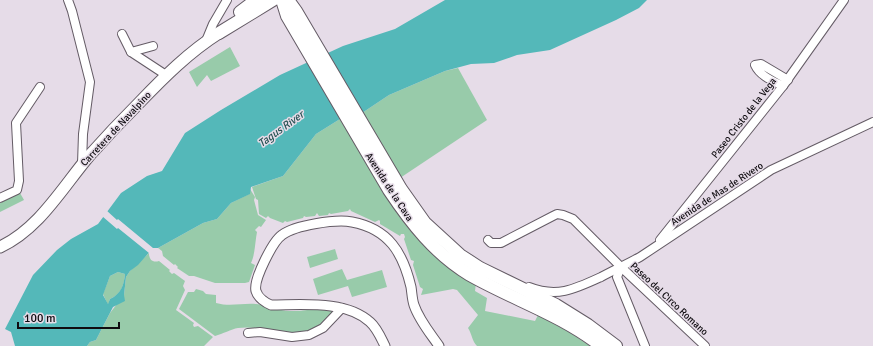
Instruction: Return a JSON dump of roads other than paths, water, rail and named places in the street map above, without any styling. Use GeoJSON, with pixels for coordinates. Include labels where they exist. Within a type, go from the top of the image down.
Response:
{"type":"FeatureCollection","features":[{"type":"Feature","properties":{"kind":"main road"},"geometry":{"type":"LineString","coordinates":[[219,32],[258,4],[273,0]]}},
{"type":"Feature","properties":{"kind":"main road"},"geometry":{"type":"LineString","coordinates":[[282,0],[293,9]]}},
{"type":"Feature","properties":{"kind":"main road"},"geometry":{"type":"LineString","coordinates":[[288,0],[293,9]]}},
{"type":"Feature","properties":{"kind":"main road"},"geometry":{"type":"LineString","coordinates":[[258,4],[267,8],[293,9]]}},
{"type":"Feature","properties":{"kind":"main road","name":"Avenida de la Cava"},"geometry":{"type":"LineString","coordinates":[[293,9],[317,47],[380,164],[389,190],[425,238],[442,254],[470,274],[577,328],[601,346]]}},
{"type":"Feature","properties":{"kind":"main road","name":"Avenida de la Cava"},"geometry":{"type":"LineString","coordinates":[[293,9],[380,164],[425,223],[446,244],[480,268],[543,298],[571,314],[601,333],[616,346]]}},
{"type":"Feature","properties":{"kind":"main road","name":"Carretera de Navalpino"},"geometry":{"type":"LineString","coordinates":[[0,247],[18,236],[41,215],[103,140],[166,75],[206,41],[219,32]]}},
{"type":"Feature","properties":{"kind":"street"},"geometry":{"type":"LineString","coordinates":[[68,0],[90,82],[83,134],[82,164]]}},
{"type":"Feature","properties":{"kind":"street"},"geometry":{"type":"LineString","coordinates":[[206,41],[213,24],[227,0]]}},
{"type":"Feature","properties":{"kind":"street","name":"Paseo Cristo de la Vega"},"geometry":{"type":"LineString","coordinates":[[656,245],[785,83],[844,0]]}},
{"type":"Feature","properties":{"kind":"street"},"geometry":{"type":"LineString","coordinates":[[122,34],[131,52],[166,75]]}},
{"type":"Feature","properties":{"kind":"street"},"geometry":{"type":"LineString","coordinates":[[131,52],[153,46]]}},
{"type":"Feature","properties":{"kind":"street"},"geometry":{"type":"LineString","coordinates":[[0,198],[17,190],[16,123],[40,88]]}},
{"type":"Feature","properties":{"kind":"street","name":"Avenida de Mas de Rivero"},"geometry":{"type":"LineString","coordinates":[[575,289],[640,257],[771,170],[873,122]]}},
{"type":"Feature","properties":{"kind":"street","name":"Paseo del Circo Romano"},"geometry":{"type":"LineString","coordinates":[[488,240],[491,243],[501,243],[557,214],[573,219],[621,267],[705,346]]}},
{"type":"Feature","properties":{"kind":"street"},"geometry":{"type":"LineString","coordinates":[[385,346],[374,326],[370,322],[355,313],[342,308],[335,306],[272,306],[265,302],[256,291],[256,284],[270,249],[281,235],[290,230],[343,220],[370,227],[380,233],[391,242],[398,251],[407,274],[413,304],[439,346]]}},
{"type":"Feature","properties":{"kind":"street","name":"Avenida de la Cava"},"geometry":{"type":"LineString","coordinates":[[446,244],[492,269],[537,290],[550,292],[575,289]]}},
{"type":"Feature","properties":{"kind":"street"},"geometry":{"type":"LineString","coordinates":[[621,267],[617,277],[645,346]]}},
{"type":"Feature","properties":{"kind":"street"},"geometry":{"type":"LineString","coordinates":[[248,333],[260,332],[292,338],[309,335],[323,328],[342,308]]}},
{"type":"Feature","properties":{"kind":"water","name":"Tagus River"},"geometry":{"type":"Polygon","coordinates":[[[445,0],[647,0],[639,8],[616,20],[550,50],[517,55],[494,63],[471,64],[445,71],[389,95],[362,113],[340,119],[316,134],[283,176],[251,187],[250,194],[231,203],[217,219],[203,223],[158,248],[153,248],[126,277],[124,295],[125,301],[113,307],[96,340],[90,342],[87,346],[15,346],[11,332],[5,329],[33,275],[57,250],[71,239],[98,224],[121,193],[147,176],[162,171],[185,133],[280,75],[343,46],[395,29],[445,0]],[[118,272],[110,276],[103,295],[108,304],[110,299],[117,295],[121,289],[125,274],[118,272]]]}}]}
